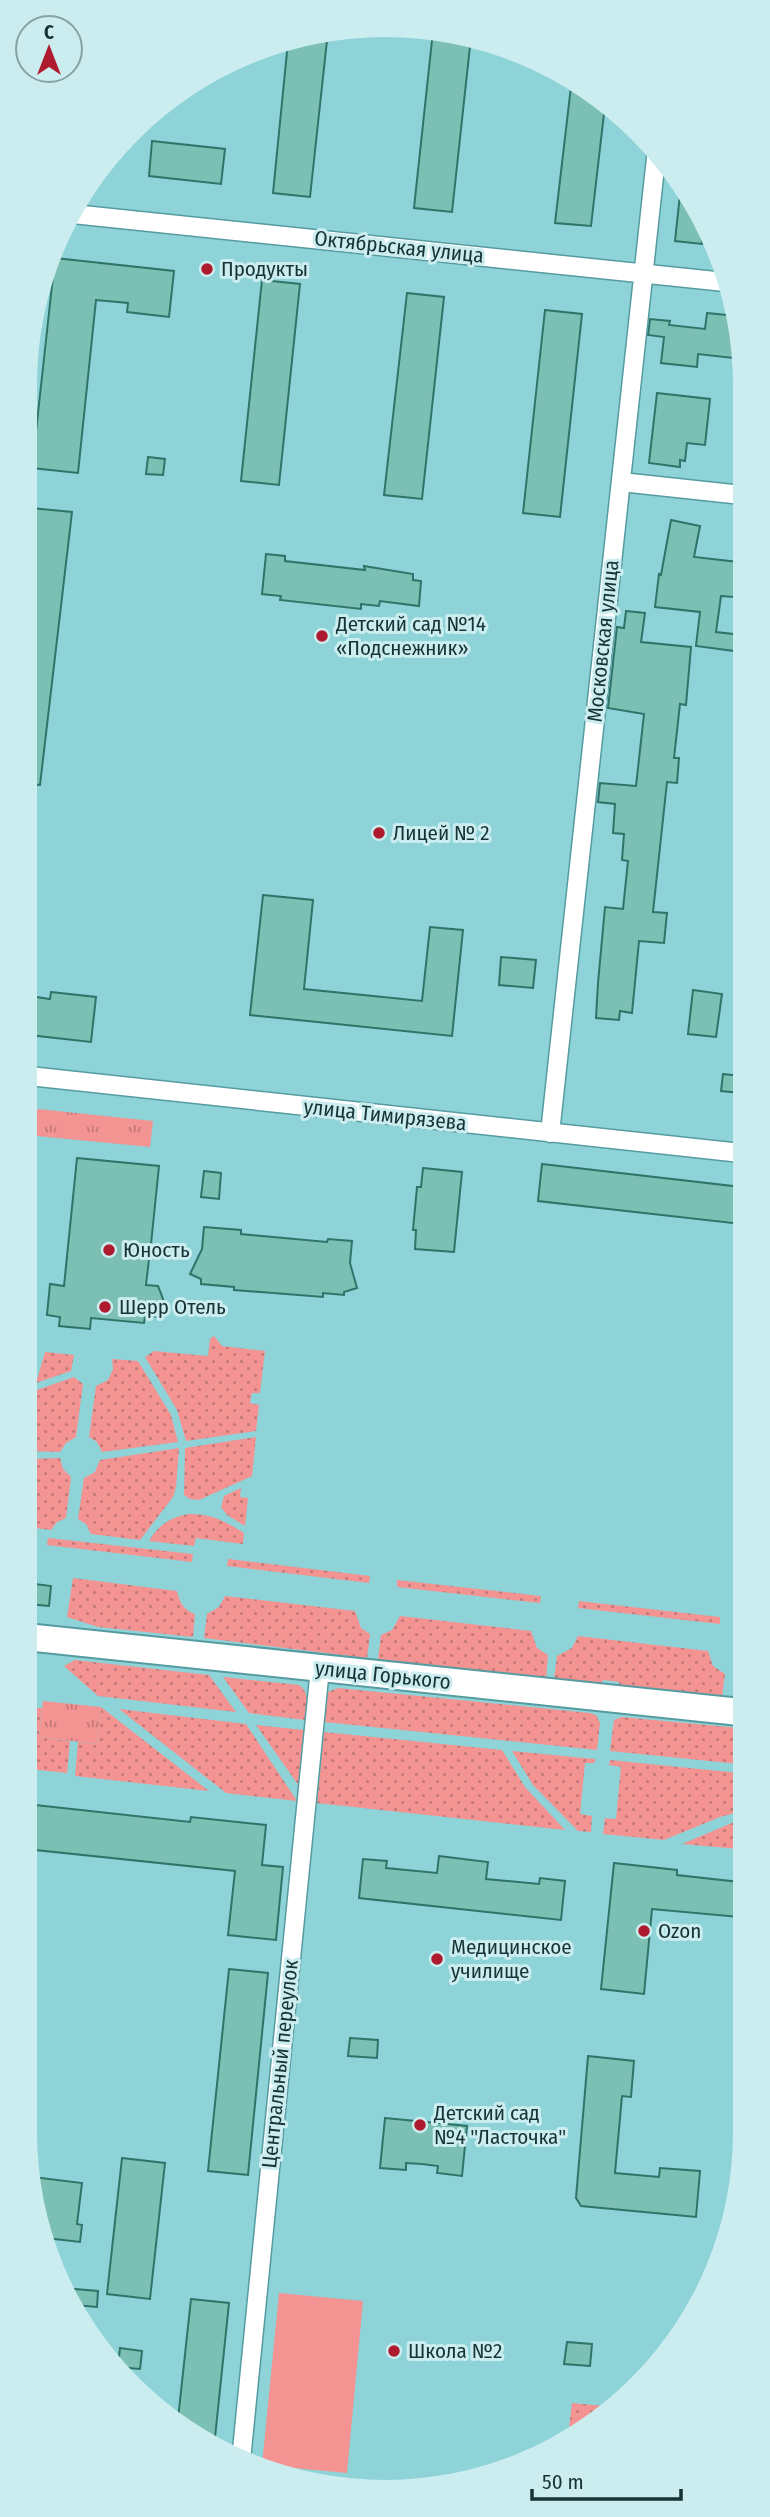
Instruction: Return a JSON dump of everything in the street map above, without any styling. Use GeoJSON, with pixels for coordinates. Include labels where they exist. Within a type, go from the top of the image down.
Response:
{"type":"FeatureCollection","features":[{"type":"Feature","properties":{"kind":"main road","name":"улица Горького"},"geometry":{"type":"LineString","coordinates":[[37,1638],[733,1712]]}},
{"type":"Feature","properties":{"kind":"street","name":"Московская улица"},"geometry":{"type":"LineString","coordinates":[[550,1133],[655,165]]}},
{"type":"Feature","properties":{"kind":"street","name":"Октябрьская улица"},"geometry":{"type":"LineString","coordinates":[[81,215],[717,281]]}},
{"type":"Feature","properties":{"kind":"street"},"geometry":{"type":"LineString","coordinates":[[621,482],[733,494]]}},
{"type":"Feature","properties":{"kind":"street","name":"улица Тимирязева"},"geometry":{"type":"LineString","coordinates":[[37,1077],[733,1152]]}},
{"type":"Feature","properties":{"kind":"street","name":"Центральный переулок"},"geometry":{"type":"LineString","coordinates":[[242,2449],[320,1668]]}},
{"type":"Feature","properties":{"kind":"green space"},"geometry":{"type":"Polygon","coordinates":[[[37,1109],[153,1121],[150,1147],[37,1136],[37,1109]]]}},
{"type":"Feature","properties":{"kind":"green space"},"geometry":{"type":"Polygon","coordinates":[[[214,1336],[222,1346],[265,1351],[260,1393],[252,1393],[250,1403],[259,1405],[256,1431],[186,1441],[177,1410],[145,1357],[154,1351],[208,1356],[210,1339],[214,1336]]]}},
{"type":"Feature","properties":{"kind":"green space"},"geometry":{"type":"Polygon","coordinates":[[[45,1352],[74,1355],[71,1371],[37,1383],[45,1352]]]}},
{"type":"Feature","properties":{"kind":"green space"},"geometry":{"type":"Polygon","coordinates":[[[112,1359],[138,1361],[171,1415],[178,1442],[102,1452],[97,1442],[89,1437],[96,1386],[108,1380],[113,1369],[112,1359]]]}},
{"type":"Feature","properties":{"kind":"green space"},"geometry":{"type":"Polygon","coordinates":[[[74,1377],[83,1384],[76,1437],[66,1443],[60,1452],[37,1451],[37,1390],[74,1377]]]}},
{"type":"Feature","properties":{"kind":"green space"},"geometry":{"type":"Polygon","coordinates":[[[256,1437],[252,1476],[199,1500],[184,1495],[185,1448],[256,1437]]]}},
{"type":"Feature","properties":{"kind":"green space"},"geometry":{"type":"Polygon","coordinates":[[[179,1448],[173,1497],[140,1540],[91,1534],[86,1524],[78,1519],[84,1478],[95,1472],[100,1460],[179,1448]]]}},
{"type":"Feature","properties":{"kind":"green space"},"geometry":{"type":"Polygon","coordinates":[[[60,1458],[63,1469],[71,1477],[66,1518],[57,1522],[51,1530],[37,1528],[37,1459],[60,1458]]]}},
{"type":"Feature","properties":{"kind":"green space"},"geometry":{"type":"Polygon","coordinates":[[[241,1488],[240,1497],[248,1498],[245,1526],[227,1515],[221,1507],[224,1496],[241,1488]]]}},
{"type":"Feature","properties":{"kind":"green space"},"geometry":{"type":"Polygon","coordinates":[[[189,1514],[211,1517],[231,1525],[244,1533],[243,1544],[196,1538],[194,1546],[149,1541],[166,1523],[189,1514]]]}},
{"type":"Feature","properties":{"kind":"green space"},"geometry":{"type":"Polygon","coordinates":[[[48,1538],[193,1554],[192,1562],[47,1545],[48,1538]]]}},
{"type":"Feature","properties":{"kind":"green space"},"geometry":{"type":"Polygon","coordinates":[[[228,1559],[370,1576],[369,1583],[227,1566],[228,1559]]]}},
{"type":"Feature","properties":{"kind":"green space"},"geometry":{"type":"Polygon","coordinates":[[[73,1578],[177,1591],[183,1605],[195,1614],[193,1637],[98,1627],[67,1617],[73,1578]]]}},
{"type":"Feature","properties":{"kind":"green space"},"geometry":{"type":"Polygon","coordinates":[[[397,1580],[541,1596],[540,1603],[397,1587],[397,1580]]]}},
{"type":"Feature","properties":{"kind":"green space"},"geometry":{"type":"Polygon","coordinates":[[[225,1596],[355,1611],[361,1628],[370,1634],[367,1658],[204,1638],[207,1614],[219,1607],[225,1596]]]}},
{"type":"Feature","properties":{"kind":"green space"},"geometry":{"type":"Polygon","coordinates":[[[579,1601],[720,1617],[720,1624],[578,1608],[579,1601]]]}},
{"type":"Feature","properties":{"kind":"green space"},"geometry":{"type":"Polygon","coordinates":[[[400,1616],[531,1631],[537,1648],[548,1655],[546,1678],[378,1659],[381,1635],[392,1630],[400,1616]]]}},
{"type":"Feature","properties":{"kind":"green space"},"geometry":{"type":"Polygon","coordinates":[[[578,1636],[708,1651],[713,1666],[725,1674],[722,1697],[619,1687],[619,1682],[603,1680],[602,1685],[554,1679],[557,1656],[572,1648],[578,1636]]]}},
{"type":"Feature","properties":{"kind":"green space"},"geometry":{"type":"Polygon","coordinates":[[[75,1660],[209,1675],[236,1712],[98,1696],[64,1666],[75,1660]]]}},
{"type":"Feature","properties":{"kind":"green space"},"geometry":{"type":"Polygon","coordinates":[[[223,1677],[299,1685],[306,1696],[305,1720],[249,1713],[223,1677]]]}},
{"type":"Feature","properties":{"kind":"green space"},"geometry":{"type":"Polygon","coordinates":[[[338,1688],[590,1713],[596,1715],[600,1723],[597,1750],[324,1722],[328,1692],[338,1688]]]}},
{"type":"Feature","properties":{"kind":"green space"},"geometry":{"type":"Polygon","coordinates":[[[43,1701],[101,1707],[97,1744],[39,1737],[43,1701]]]}},
{"type":"Feature","properties":{"kind":"green space"},"geometry":{"type":"Polygon","coordinates":[[[101,1707],[209,1791],[75,1776],[78,1742],[97,1744],[101,1707]]]}},
{"type":"Feature","properties":{"kind":"green space"},"geometry":{"type":"Polygon","coordinates":[[[37,1708],[42,1708],[39,1737],[70,1741],[67,1773],[37,1770],[37,1708]]]}},
{"type":"Feature","properties":{"kind":"green space"},"geometry":{"type":"Polygon","coordinates":[[[119,1709],[246,1724],[297,1801],[226,1793],[119,1709]]]}},
{"type":"Feature","properties":{"kind":"green space"},"geometry":{"type":"Polygon","coordinates":[[[622,1717],[733,1727],[733,1763],[610,1751],[614,1720],[622,1717]]]}},
{"type":"Feature","properties":{"kind":"green space"},"geometry":{"type":"Polygon","coordinates":[[[256,1725],[304,1730],[299,1786],[256,1725]]]}},
{"type":"Feature","properties":{"kind":"green space"},"geometry":{"type":"Polygon","coordinates":[[[324,1732],[502,1750],[525,1787],[565,1830],[317,1803],[324,1732]]]}},
{"type":"Feature","properties":{"kind":"green space"},"geometry":{"type":"Polygon","coordinates":[[[512,1751],[595,1759],[595,1763],[585,1763],[580,1814],[592,1816],[591,1832],[578,1831],[533,1785],[512,1751]]]}},
{"type":"Feature","properties":{"kind":"green space"},"geometry":{"type":"Polygon","coordinates":[[[610,1760],[733,1772],[733,1814],[664,1840],[603,1834],[605,1818],[616,1819],[621,1767],[609,1765],[610,1760]]]}},
{"type":"Feature","properties":{"kind":"green space"},"geometry":{"type":"Polygon","coordinates":[[[733,1823],[733,1848],[682,1844],[733,1823]]]}},
{"type":"Feature","properties":{"kind":"green space"},"geometry":{"type":"Polygon","coordinates":[[[279,2293],[363,2301],[347,2473],[296,2468],[263,2458],[279,2293]]]}},
{"type":"Feature","properties":{"kind":"green space"},"geometry":{"type":"Polygon","coordinates":[[[572,2403],[600,2406],[578,2422],[569,2428],[572,2403]]]}},
{"type":"Feature","properties":{"kind":"building"},"geometry":{"type":"Polygon","coordinates":[[[432,40],[470,48],[452,212],[414,208],[432,40]]]}},
{"type":"Feature","properties":{"kind":"building"},"geometry":{"type":"Polygon","coordinates":[[[327,42],[310,197],[273,193],[287,51],[327,42]]]}},
{"type":"Feature","properties":{"kind":"building"},"geometry":{"type":"Polygon","coordinates":[[[571,90],[604,114],[591,226],[555,223],[571,90]]]}},
{"type":"Feature","properties":{"kind":"building"},"geometry":{"type":"Polygon","coordinates":[[[152,141],[225,149],[221,184],[149,176],[152,141]]]}},
{"type":"Feature","properties":{"kind":"building"},"geometry":{"type":"Polygon","coordinates":[[[679,199],[702,244],[675,241],[679,199]]]}},
{"type":"Feature","properties":{"kind":"building"},"geometry":{"type":"Polygon","coordinates":[[[60,259],[174,271],[169,317],[127,312],[128,303],[96,300],[78,473],[37,469],[37,422],[52,283],[60,259]]]}},
{"type":"Feature","properties":{"kind":"building"},"geometry":{"type":"Polygon","coordinates":[[[262,280],[300,284],[279,485],[241,481],[262,280]]]}},
{"type":"Feature","properties":{"kind":"building"},"geometry":{"type":"Polygon","coordinates":[[[407,293],[444,297],[422,499],[384,495],[407,293]]]}},
{"type":"Feature","properties":{"kind":"building"},"geometry":{"type":"Polygon","coordinates":[[[545,310],[582,314],[560,517],[523,513],[545,310]]]}},
{"type":"Feature","properties":{"kind":"building"},"geometry":{"type":"Polygon","coordinates":[[[707,313],[726,315],[732,358],[698,354],[697,367],[661,363],[664,337],[648,335],[650,319],[670,321],[669,325],[705,329],[707,313]]]}},
{"type":"Feature","properties":{"kind":"building"},"geometry":{"type":"Polygon","coordinates":[[[657,393],[710,399],[705,445],[687,443],[685,461],[680,460],[680,467],[649,463],[657,393]]]}},
{"type":"Feature","properties":{"kind":"building"},"geometry":{"type":"Polygon","coordinates":[[[148,457],[165,459],[163,475],[146,474],[148,457]]]}},
{"type":"Feature","properties":{"kind":"building"},"geometry":{"type":"Polygon","coordinates":[[[37,509],[72,512],[40,785],[37,785],[37,509]]]}},
{"type":"Feature","properties":{"kind":"building"},"geometry":{"type":"Polygon","coordinates":[[[671,520],[700,526],[694,557],[733,561],[733,597],[721,596],[716,632],[733,634],[733,651],[696,646],[700,612],[655,607],[659,574],[661,575],[671,520]]]}},
{"type":"Feature","properties":{"kind":"building"},"geometry":{"type":"Polygon","coordinates":[[[266,554],[285,556],[285,561],[365,570],[364,566],[413,574],[413,580],[421,581],[419,606],[380,601],[379,606],[361,604],[361,609],[280,600],[281,596],[262,594],[266,554]]]}},
{"type":"Feature","properties":{"kind":"building"},"geometry":{"type":"Polygon","coordinates":[[[626,611],[645,613],[641,642],[691,647],[686,705],[680,704],[674,758],[679,758],[677,783],[667,782],[653,912],[667,913],[664,943],[639,941],[632,1013],[620,1011],[619,1020],[596,1018],[605,907],[623,909],[628,861],[622,860],[624,834],[613,833],[615,804],[598,802],[600,783],[636,786],[644,714],[608,708],[617,627],[624,628],[626,611]]]}},
{"type":"Feature","properties":{"kind":"building"},"geometry":{"type":"Polygon","coordinates":[[[263,895],[313,900],[304,989],[422,1001],[430,927],[463,930],[452,1036],[250,1015],[263,895]]]}},
{"type":"Feature","properties":{"kind":"building"},"geometry":{"type":"Polygon","coordinates":[[[501,957],[536,960],[533,988],[499,985],[501,957]]]}},
{"type":"Feature","properties":{"kind":"building"},"geometry":{"type":"Polygon","coordinates":[[[693,990],[722,994],[716,1037],[688,1034],[693,990]]]}},
{"type":"Feature","properties":{"kind":"building"},"geometry":{"type":"Polygon","coordinates":[[[51,992],[96,997],[91,1042],[37,1036],[37,997],[50,999],[51,992]]]}},
{"type":"Feature","properties":{"kind":"building"},"geometry":{"type":"Polygon","coordinates":[[[723,1074],[733,1075],[733,1092],[721,1091],[723,1074]]]}},
{"type":"Feature","properties":{"kind":"building","name":"Юность"},"geometry":{"type":"Polygon","coordinates":[[[77,1158],[159,1166],[150,1254],[147,1253],[149,1259],[146,1285],[158,1286],[163,1299],[161,1317],[145,1316],[144,1323],[91,1318],[90,1329],[59,1326],[60,1317],[47,1315],[50,1284],[64,1286],[77,1158]]]}},
{"type":"Feature","properties":{"kind":"building"},"geometry":{"type":"Polygon","coordinates":[[[542,1164],[733,1186],[733,1223],[538,1201],[542,1164]]]}},
{"type":"Feature","properties":{"kind":"building"},"geometry":{"type":"Polygon","coordinates":[[[423,1168],[462,1172],[454,1252],[415,1249],[416,1230],[413,1230],[417,1187],[421,1187],[423,1168]]]}},
{"type":"Feature","properties":{"kind":"building"},"geometry":{"type":"Polygon","coordinates":[[[204,1171],[221,1173],[219,1199],[201,1197],[204,1171]]]}},
{"type":"Feature","properties":{"kind":"building"},"geometry":{"type":"Polygon","coordinates":[[[204,1227],[241,1230],[241,1234],[327,1242],[328,1239],[352,1241],[350,1263],[357,1288],[344,1292],[344,1295],[323,1293],[323,1297],[234,1290],[234,1287],[201,1284],[201,1279],[190,1274],[202,1249],[204,1227]]]}},
{"type":"Feature","properties":{"kind":"building"},"geometry":{"type":"Polygon","coordinates":[[[37,1584],[51,1586],[49,1606],[37,1605],[37,1584]]]}},
{"type":"Feature","properties":{"kind":"building"},"geometry":{"type":"Polygon","coordinates":[[[37,1805],[190,1822],[191,1817],[266,1825],[262,1865],[283,1867],[276,1940],[228,1935],[235,1871],[37,1850],[37,1805]]]}},
{"type":"Feature","properties":{"kind":"building"},"geometry":{"type":"Polygon","coordinates":[[[439,1856],[488,1862],[486,1879],[539,1884],[540,1878],[565,1881],[561,1920],[359,1898],[363,1859],[387,1861],[386,1868],[437,1873],[439,1856]]]}},
{"type":"Feature","properties":{"kind":"building"},"geometry":{"type":"Polygon","coordinates":[[[614,1863],[677,1870],[677,1875],[733,1881],[733,1916],[652,1909],[644,1994],[601,1989],[614,1863]]]}},
{"type":"Feature","properties":{"kind":"building"},"geometry":{"type":"Polygon","coordinates":[[[229,1969],[268,1973],[248,2175],[208,2171],[229,1969]]]}},
{"type":"Feature","properties":{"kind":"building"},"geometry":{"type":"Polygon","coordinates":[[[350,2038],[378,2040],[377,2058],[348,2056],[350,2038]]]}},
{"type":"Feature","properties":{"kind":"building"},"geometry":{"type":"Polygon","coordinates":[[[588,2056],[634,2061],[631,2097],[622,2096],[615,2173],[659,2177],[660,2168],[700,2171],[696,2217],[581,2206],[576,2198],[588,2056]]]}},
{"type":"Feature","properties":{"kind":"building"},"geometry":{"type":"Polygon","coordinates":[[[385,2118],[467,2126],[462,2176],[437,2173],[438,2166],[422,2164],[406,2163],[406,2170],[380,2168],[385,2118]]]}},
{"type":"Feature","properties":{"kind":"building"},"geometry":{"type":"Polygon","coordinates":[[[122,2158],[165,2163],[150,2299],[107,2294],[122,2158]]]}},
{"type":"Feature","properties":{"kind":"building"},"geometry":{"type":"Polygon","coordinates":[[[40,2178],[82,2183],[77,2224],[82,2225],[80,2242],[54,2239],[40,2178]]]}},
{"type":"Feature","properties":{"kind":"building"},"geometry":{"type":"Polygon","coordinates":[[[74,2289],[98,2291],[97,2307],[83,2306],[74,2289]]]}},
{"type":"Feature","properties":{"kind":"building"},"geometry":{"type":"Polygon","coordinates":[[[191,2299],[229,2303],[215,2436],[179,2412],[191,2299]]]}},
{"type":"Feature","properties":{"kind":"building"},"geometry":{"type":"Polygon","coordinates":[[[567,2342],[592,2344],[590,2366],[564,2364],[567,2342]]]}},
{"type":"Feature","properties":{"kind":"building"},"geometry":{"type":"Polygon","coordinates":[[[120,2348],[142,2351],[140,2369],[129,2368],[119,2357],[120,2348]]]}},
{"type":"Feature","properties":{"kind":"place","name":"Продукты"},"geometry":{"type":"Point","coordinates":[207,269]}},
{"type":"Feature","properties":{"kind":"place","name":"Детский сад №14 «Подснежник»"},"geometry":{"type":"Point","coordinates":[322,636]}},
{"type":"Feature","properties":{"kind":"place","name":"Лицей № 2"},"geometry":{"type":"Point","coordinates":[379,833]}},
{"type":"Feature","properties":{"kind":"place","name":"Юность"},"geometry":{"type":"Point","coordinates":[109,1250]}},
{"type":"Feature","properties":{"kind":"place","name":"Шерр Отель"},"geometry":{"type":"Point","coordinates":[105,1307]}},
{"type":"Feature","properties":{"kind":"place","name":"Ozon"},"geometry":{"type":"Point","coordinates":[644,1931]}},
{"type":"Feature","properties":{"kind":"place","name":"Медицинское училище"},"geometry":{"type":"Point","coordinates":[437,1959]}},
{"type":"Feature","properties":{"kind":"place","name":"Детский сад №4 \"Ласточка\""},"geometry":{"type":"Point","coordinates":[420,2125]}},
{"type":"Feature","properties":{"kind":"place","name":"Школа №2"},"geometry":{"type":"Point","coordinates":[394,2351]}}]}
